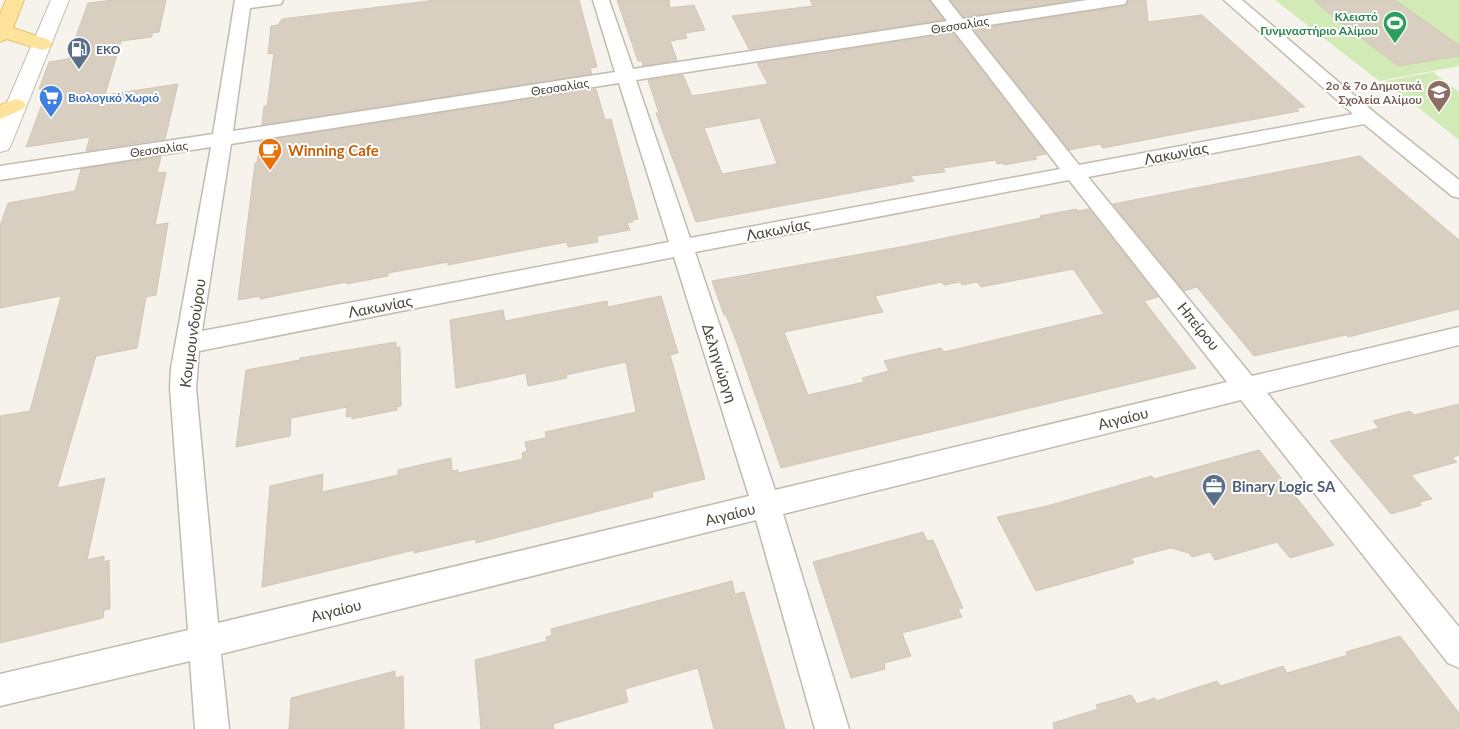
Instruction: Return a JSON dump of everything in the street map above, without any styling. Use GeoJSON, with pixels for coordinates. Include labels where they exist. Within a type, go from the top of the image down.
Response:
{"type":"FeatureCollection","features":[{"type":"Feature","properties":{"kind":"main road"},"geometry":{"type":"LineString","coordinates":[[15,0],[1,34],[42,44]]}},
{"type":"Feature","properties":{"kind":"street"},"geometry":{"type":"LineString","coordinates":[[0,144],[8,109],[42,44],[60,0]]}},
{"type":"Feature","properties":{"kind":"street"},"geometry":{"type":"LineString","coordinates":[[242,2],[275,0]]}},
{"type":"Feature","properties":{"kind":"street","name":"Δεληγιώργη"},"geometry":{"type":"LineString","coordinates":[[601,0],[766,505],[832,729]]}},
{"type":"Feature","properties":{"kind":"street","name":"Ηπείρου"},"geometry":{"type":"LineString","coordinates":[[939,0],[1074,173],[1248,387],[1459,652]]}},
{"type":"Feature","properties":{"kind":"street","name":"Θεσσαλίας"},"geometry":{"type":"LineString","coordinates":[[0,173],[1119,0]]}},
{"type":"Feature","properties":{"kind":"street"},"geometry":{"type":"LineString","coordinates":[[1232,0],[1368,117],[1459,191]]}},
{"type":"Feature","properties":{"kind":"street","name":"Κουμουνδούρου"},"geometry":{"type":"LineString","coordinates":[[212,729],[183,388],[242,2]]}},
{"type":"Feature","properties":{"kind":"street","name":"Λακωνίας"},"geometry":{"type":"LineString","coordinates":[[189,344],[682,247],[1368,117]]}},
{"type":"Feature","properties":{"kind":"street","name":"Αιγαίου"},"geometry":{"type":"LineString","coordinates":[[0,690],[205,642],[1459,336]]}},
{"type":"Feature","properties":{"kind":"green space","name":"Κλειστό Γυνμναστήριο Αλίμου"},"geometry":{"type":"Polygon","coordinates":[[[1275,0],[1459,0],[1459,66],[1379,81],[1275,0]]]}},
{"type":"Feature","properties":{"kind":"green space","name":"2ο & 7ο Δημοτικά Σχολεία Αλίμου"},"geometry":{"type":"Polygon","coordinates":[[[1433,72],[1459,92],[1459,140],[1385,81],[1433,72]]]}},
{"type":"Feature","properties":{"kind":"building"},"geometry":{"type":"Polygon","coordinates":[[[113,0],[166,0],[159,32],[152,33],[152,37],[121,41],[105,95],[178,84],[165,139],[86,151],[90,137],[26,147],[48,88],[39,89],[49,62],[68,59],[88,3],[113,0]]]}},
{"type":"Feature","properties":{"kind":"building"},"geometry":{"type":"Polygon","coordinates":[[[436,0],[579,0],[597,67],[590,68],[592,74],[262,125],[264,106],[267,106],[274,53],[268,54],[271,26],[278,25],[282,19],[436,0]]]}},
{"type":"Feature","properties":{"kind":"building"},"geometry":{"type":"Polygon","coordinates":[[[617,0],[669,0],[670,8],[694,5],[705,30],[685,33],[687,38],[670,41],[677,60],[643,66],[642,61],[638,61],[617,0]]]}},
{"type":"Feature","properties":{"kind":"building"},"geometry":{"type":"Polygon","coordinates":[[[810,0],[929,0],[944,20],[749,49],[732,16],[813,6],[810,0]]]}},
{"type":"Feature","properties":{"kind":"building"},"geometry":{"type":"Polygon","coordinates":[[[950,0],[1075,0],[964,17],[950,0]]]}},
{"type":"Feature","properties":{"kind":"building"},"geometry":{"type":"Polygon","coordinates":[[[1129,0],[1146,0],[1148,22],[1202,15],[1305,107],[1296,108],[1299,111],[1103,148],[1100,144],[1069,150],[973,29],[1125,6],[1129,0]]]}},
{"type":"Feature","properties":{"kind":"building"},"geometry":{"type":"Polygon","coordinates":[[[1314,0],[1395,0],[1459,45],[1459,56],[1398,66],[1314,0]]]}},
{"type":"Feature","properties":{"kind":"building"},"geometry":{"type":"Polygon","coordinates":[[[953,33],[1046,154],[1035,156],[1037,159],[1004,165],[1003,163],[997,164],[995,160],[943,168],[945,172],[910,176],[914,181],[696,222],[656,113],[659,113],[648,80],[683,75],[692,96],[768,84],[757,63],[953,33]],[[760,118],[704,128],[722,174],[777,164],[760,118]]]}},
{"type":"Feature","properties":{"kind":"building"},"geometry":{"type":"Polygon","coordinates":[[[596,89],[605,120],[611,119],[638,219],[627,223],[630,230],[597,236],[598,242],[568,247],[567,242],[448,265],[448,262],[388,273],[388,276],[347,284],[346,282],[260,299],[260,296],[238,300],[255,163],[257,163],[260,141],[596,89]]]}},
{"type":"Feature","properties":{"kind":"building"},"geometry":{"type":"Polygon","coordinates":[[[1360,156],[1459,240],[1459,309],[1348,337],[1346,335],[1254,356],[1197,287],[1184,291],[1113,204],[1360,156]]]}},
{"type":"Feature","properties":{"kind":"building"},"geometry":{"type":"Polygon","coordinates":[[[161,157],[157,173],[166,172],[155,225],[168,223],[156,295],[146,297],[137,348],[96,356],[57,488],[105,478],[87,560],[104,556],[104,562],[109,560],[110,609],[104,610],[103,618],[0,643],[0,416],[30,411],[61,296],[0,308],[0,226],[8,203],[75,191],[81,169],[161,157]]]}},
{"type":"Feature","properties":{"kind":"building"},"geometry":{"type":"Polygon","coordinates":[[[1076,209],[1077,211],[1089,209],[1158,297],[1144,301],[1196,368],[781,468],[737,343],[726,315],[724,315],[712,281],[911,245],[1041,218],[1040,216],[1076,209]],[[1073,269],[981,287],[977,282],[962,285],[960,282],[944,285],[942,282],[875,296],[883,312],[784,332],[808,395],[864,382],[862,378],[889,371],[884,361],[941,348],[944,352],[1104,314],[1073,269]]]}},
{"type":"Feature","properties":{"kind":"building"},"geometry":{"type":"Polygon","coordinates":[[[661,296],[678,353],[670,355],[705,479],[652,492],[653,497],[476,543],[475,539],[414,553],[414,550],[262,587],[270,486],[323,474],[322,492],[398,475],[398,470],[451,458],[452,471],[458,470],[458,473],[523,459],[522,453],[527,451],[525,442],[546,438],[545,432],[636,412],[626,362],[566,375],[567,378],[528,386],[526,373],[456,388],[450,320],[503,310],[505,321],[607,301],[608,307],[661,296]]]}},
{"type":"Feature","properties":{"kind":"building"},"geometry":{"type":"Polygon","coordinates":[[[396,342],[396,348],[400,347],[401,406],[397,407],[397,410],[352,419],[352,416],[346,417],[347,407],[291,418],[290,436],[236,447],[246,370],[300,360],[300,358],[396,342]]]}},
{"type":"Feature","properties":{"kind":"building"},"geometry":{"type":"Polygon","coordinates":[[[1459,404],[1459,455],[1452,458],[1457,462],[1411,475],[1432,499],[1419,502],[1422,505],[1391,514],[1330,441],[1379,428],[1373,421],[1410,411],[1414,415],[1459,404]]]}},
{"type":"Feature","properties":{"kind":"building"},"geometry":{"type":"Polygon","coordinates":[[[1259,450],[1334,545],[1290,558],[1277,542],[1215,560],[1210,552],[1192,557],[1189,553],[1171,548],[1131,558],[1134,563],[1036,591],[997,517],[1047,506],[1152,476],[1154,479],[1259,450]]]}},
{"type":"Feature","properties":{"kind":"building"},"geometry":{"type":"Polygon","coordinates":[[[923,532],[927,541],[933,540],[963,608],[958,609],[962,617],[902,633],[911,656],[884,663],[885,669],[851,678],[813,562],[923,532]]]}},
{"type":"Feature","properties":{"kind":"building"},"geometry":{"type":"Polygon","coordinates":[[[732,581],[735,594],[744,592],[785,729],[714,729],[698,668],[625,689],[628,702],[553,724],[554,729],[481,729],[475,660],[547,641],[546,637],[552,635],[551,629],[732,581]]]}},
{"type":"Feature","properties":{"kind":"building"},"geometry":{"type":"Polygon","coordinates":[[[1400,636],[1459,713],[1459,729],[1054,729],[1053,723],[1098,709],[1096,705],[1131,695],[1137,704],[1155,698],[1156,701],[1217,681],[1221,686],[1283,666],[1287,673],[1348,655],[1346,652],[1400,636]]]}},
{"type":"Feature","properties":{"kind":"building"},"geometry":{"type":"Polygon","coordinates":[[[395,671],[395,678],[403,676],[404,729],[289,729],[291,698],[395,671]]]}},
{"type":"Feature","properties":{"kind":"place","name":"Κλειστό Γυνμναστήριο Αλίμου"},"geometry":{"type":"Point","coordinates":[1395,44]}},
{"type":"Feature","properties":{"kind":"place","name":"EKO"},"geometry":{"type":"Point","coordinates":[79,70]}},
{"type":"Feature","properties":{"kind":"place","name":"2ο & 7ο Δημοτικά Σχολεία Αλίμου"},"geometry":{"type":"Point","coordinates":[1439,113]}},
{"type":"Feature","properties":{"kind":"place","name":"Βιολογικό Χωριό"},"geometry":{"type":"Point","coordinates":[51,118]}},
{"type":"Feature","properties":{"kind":"place","name":"Winning Cafe"},"geometry":{"type":"Point","coordinates":[270,171]}},
{"type":"Feature","properties":{"kind":"place","name":"Binary Logic SA"},"geometry":{"type":"Point","coordinates":[1214,507]}}]}
